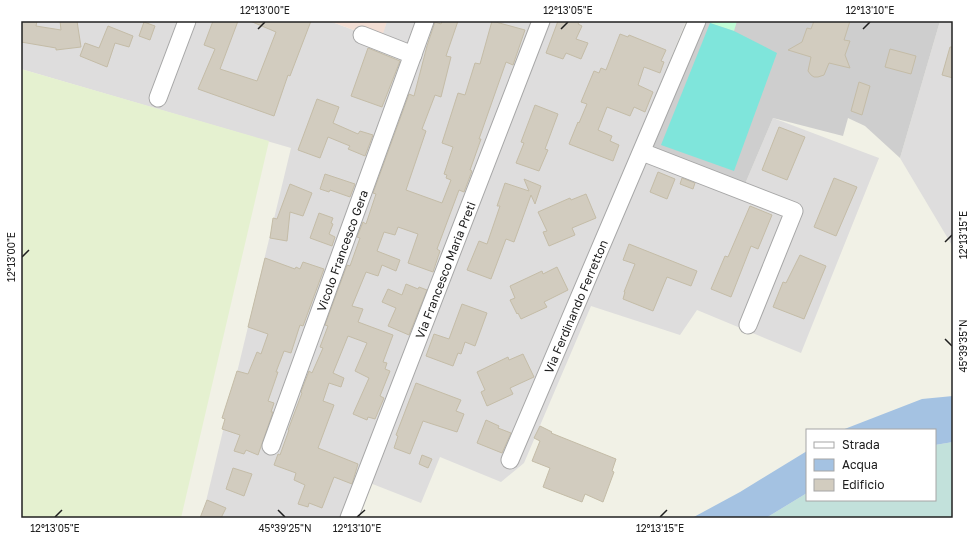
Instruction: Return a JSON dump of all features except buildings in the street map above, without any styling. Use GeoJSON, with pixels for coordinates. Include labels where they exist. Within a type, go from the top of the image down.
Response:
{"type":"FeatureCollection","features":[{"type":"Feature","properties":{"kind":"street"},"geometry":{"type":"LineString","coordinates":[[158,98],[187,21]]}},
{"type":"Feature","properties":{"kind":"street","name":"Vicolo Francesco Gera"},"geometry":{"type":"LineString","coordinates":[[271,446],[425,21]]}},
{"type":"Feature","properties":{"kind":"street","name":"Via Francesco Maria Preti"},"geometry":{"type":"LineString","coordinates":[[349,518],[541,21]]}},
{"type":"Feature","properties":{"kind":"street","name":"Via Ferdinando Ferretton"},"geometry":{"type":"LineString","coordinates":[[510,460],[697,21]]}},
{"type":"Feature","properties":{"kind":"street"},"geometry":{"type":"LineString","coordinates":[[362,35],[413,55]]}},
{"type":"Feature","properties":{"kind":"street"},"geometry":{"type":"LineString","coordinates":[[642,152],[794,211],[748,324]]}},
{"type":"Feature","properties":{"kind":"shaded area"},"geometry":{"type":"Polygon","coordinates":[[[21,21],[332,21],[380,40],[387,21],[686,21],[633,151],[742,191],[773,118],[879,158],[801,353],[697,310],[680,335],[591,306],[524,463],[501,482],[440,457],[421,503],[370,483],[355,518],[202,518],[291,148],[21,69],[21,21]]]}},
{"type":"Feature","properties":{"kind":"shaded area"},"geometry":{"type":"Polygon","coordinates":[[[332,21],[387,21],[381,40],[332,21]]]}},
{"type":"Feature","properties":{"kind":"shaded area"},"geometry":{"type":"Polygon","coordinates":[[[703,21],[940,21],[900,158],[865,126],[848,118],[843,136],[773,118],[745,184],[648,152],[703,21]]]}},
{"type":"Feature","properties":{"kind":"shaded area"},"geometry":{"type":"Polygon","coordinates":[[[940,21],[953,21],[953,247],[900,158],[940,21]]]}},
{"type":"Feature","properties":{"kind":"shaded area"},"geometry":{"type":"Polygon","coordinates":[[[710,23],[734,31],[777,53],[734,171],[661,145],[710,23]]]}},
{"type":"Feature","properties":{"kind":"shaded area"},"geometry":{"type":"Polygon","coordinates":[[[953,442],[953,518],[766,518],[806,494],[806,501],[936,501],[936,445],[953,442]]]}},
{"type":"Feature","properties":{"kind":"green space"},"geometry":{"type":"Polygon","coordinates":[[[711,21],[737,21],[734,31],[710,23],[711,21]]]}},
{"type":"Feature","properties":{"kind":"green space"},"geometry":{"type":"Polygon","coordinates":[[[21,69],[269,141],[181,518],[21,518],[21,69]]]}},
{"type":"Feature","properties":{"kind":"water"},"geometry":{"type":"Polygon","coordinates":[[[953,396],[953,442],[936,445],[936,429],[845,429],[922,399],[953,396]]]}},
{"type":"Feature","properties":{"kind":"water"},"geometry":{"type":"Polygon","coordinates":[[[806,452],[806,494],[766,518],[692,518],[740,492],[806,452]]]}}]}
